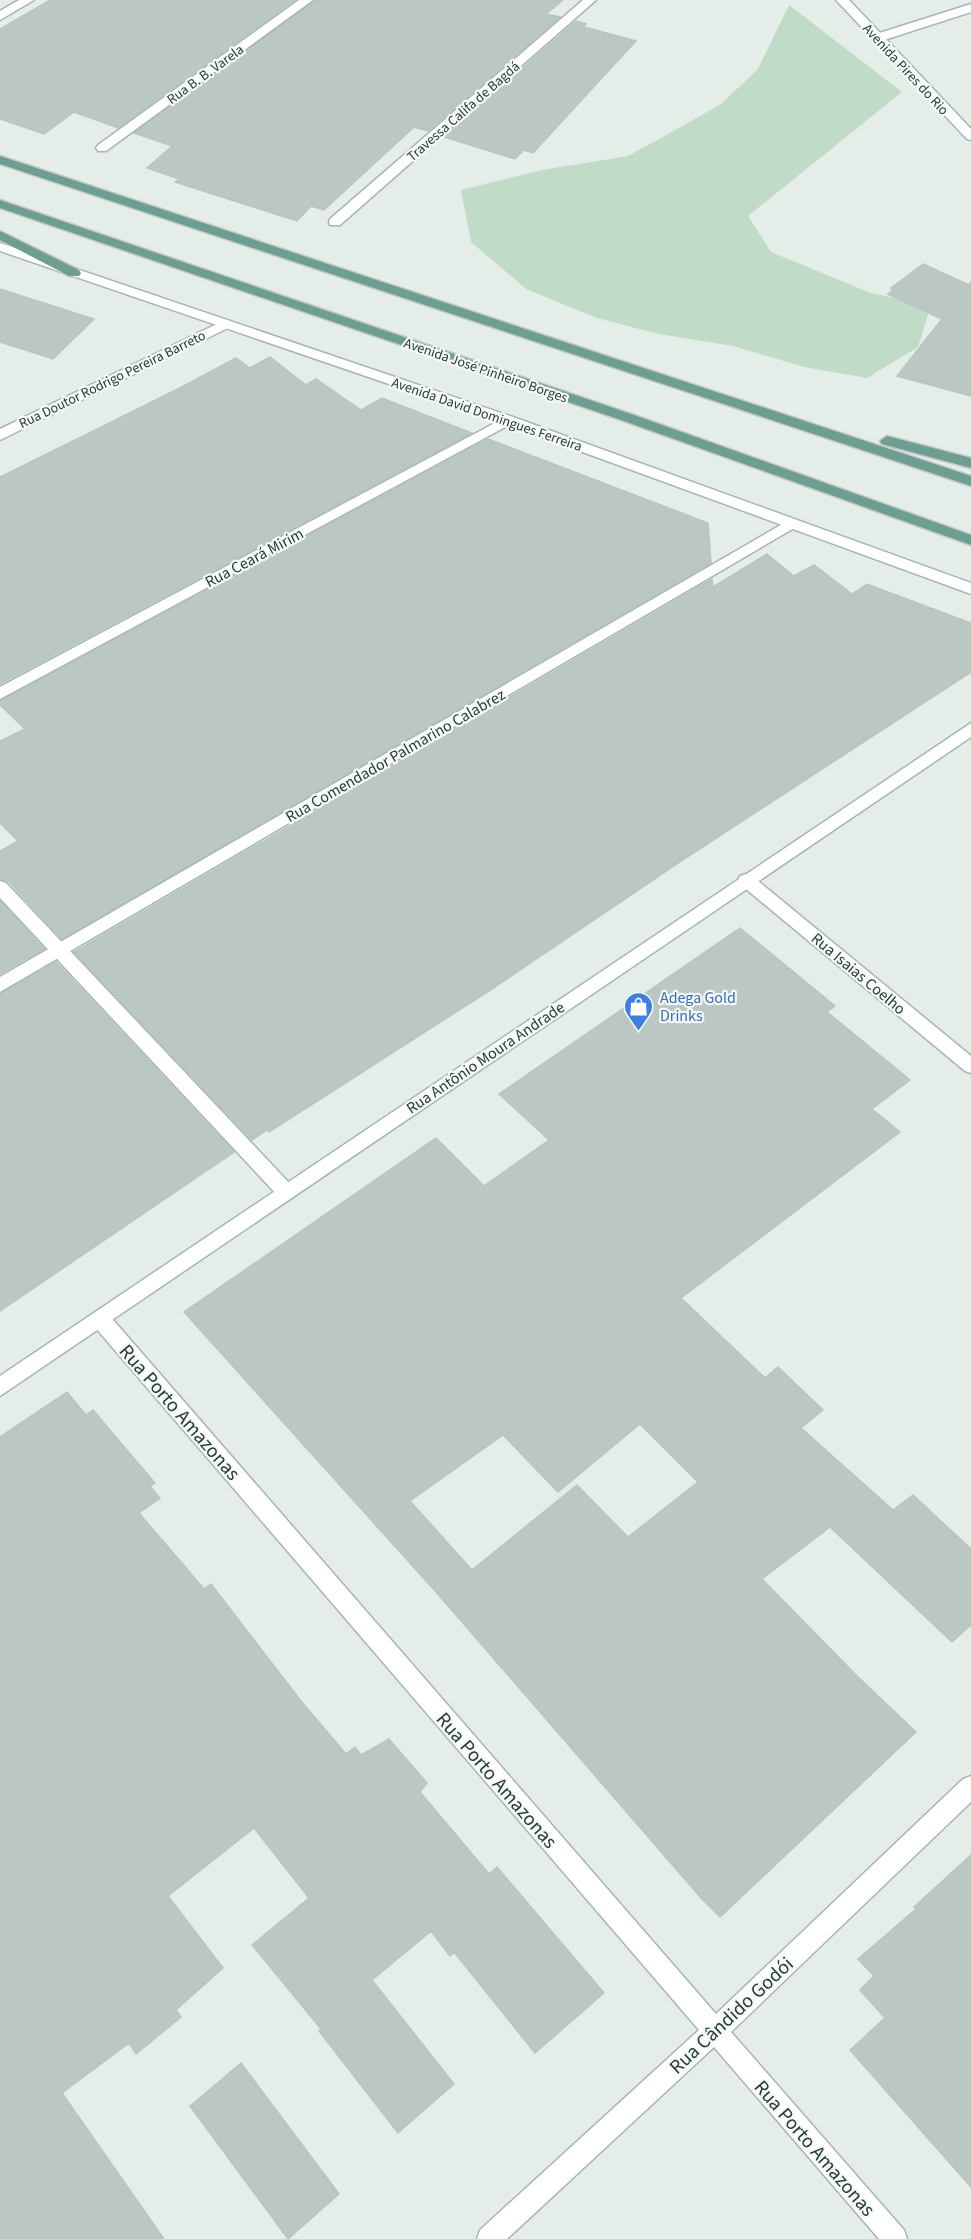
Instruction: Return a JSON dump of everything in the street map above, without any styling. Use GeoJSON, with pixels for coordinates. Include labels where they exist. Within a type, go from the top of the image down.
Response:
{"type":"FeatureCollection","features":[{"type":"Feature","properties":{"kind":"main road"},"geometry":{"type":"LineString","coordinates":[[0,160],[971,481]]}},
{"type":"Feature","properties":{"kind":"main road","name":"Avenida José Pinheiro Borges"},"geometry":{"type":"LineString","coordinates":[[0,204],[629,418],[971,540]]}},
{"type":"Feature","properties":{"kind":"main road"},"geometry":{"type":"LineString","coordinates":[[0,235],[74,273]]}},
{"type":"Feature","properties":{"kind":"main road"},"geometry":{"type":"LineString","coordinates":[[708,393],[971,464]]}},
{"type":"Feature","properties":{"kind":"street"},"geometry":{"type":"LineString","coordinates":[[0,16],[28,0]]}},
{"type":"Feature","properties":{"kind":"street","name":"Rua B. B. Varela"},"geometry":{"type":"LineString","coordinates":[[102,148],[307,0]]}},
{"type":"Feature","properties":{"kind":"street","name":"Travessa Califa de Bagdá"},"geometry":{"type":"LineString","coordinates":[[336,222],[590,0]]}},
{"type":"Feature","properties":{"kind":"street","name":"Avenida Pires do Rio"},"geometry":{"type":"LineString","coordinates":[[842,0],[971,136]]}},
{"type":"Feature","properties":{"kind":"street"},"geometry":{"type":"LineString","coordinates":[[877,38],[971,8]]}},
{"type":"Feature","properties":{"kind":"street","name":"Avenida David Domingues Ferreira"},"geometry":{"type":"LineString","coordinates":[[0,247],[508,420],[971,589]]}},
{"type":"Feature","properties":{"kind":"street","name":"Rua Doutor Rodrigo Pereira Barreto"},"geometry":{"type":"LineString","coordinates":[[0,435],[225,324]]}},
{"type":"Feature","properties":{"kind":"street","name":"Rua Ceará Mirim"},"geometry":{"type":"LineString","coordinates":[[0,694],[508,420]]}},
{"type":"Feature","properties":{"kind":"street","name":"Rua Comendador Palmarino Calabrez"},"geometry":{"type":"LineString","coordinates":[[0,985],[791,524]]}},
{"type":"Feature","properties":{"kind":"street","name":"Rua Antônio Moura Andrade"},"geometry":{"type":"LineString","coordinates":[[0,1387],[971,729]]}},
{"type":"Feature","properties":{"kind":"street","name":"Rua Isaias Coelho"},"geometry":{"type":"LineString","coordinates":[[746,880],[971,1066]]}},
{"type":"Feature","properties":{"kind":"street"},"geometry":{"type":"LineString","coordinates":[[0,887],[286,1192]]}},
{"type":"Feature","properties":{"kind":"street","name":"Rua Porto Amazonas"},"geometry":{"type":"LineString","coordinates":[[100,1320],[895,2239]]}},
{"type":"Feature","properties":{"kind":"street","name":"Rua Cândido Godói"},"geometry":{"type":"LineString","coordinates":[[489,2239],[714,2032],[971,1787]]}},
{"type":"Feature","properties":{"kind":"green space"},"geometry":{"type":"Polygon","coordinates":[[[789,5],[902,92],[748,216],[771,252],[871,293],[931,305],[918,347],[867,378],[804,367],[733,346],[659,334],[597,318],[526,289],[471,242],[461,190],[542,170],[628,156],[672,132],[721,104],[758,69],[789,5]]]}},
{"type":"Feature","properties":{"kind":"building"},"geometry":{"type":"Polygon","coordinates":[[[50,0],[295,0],[118,128],[74,112],[44,134],[0,119],[0,29],[50,0]]]}},
{"type":"Feature","properties":{"kind":"building"},"geometry":{"type":"Polygon","coordinates":[[[315,0],[563,0],[546,14],[560,17],[428,131],[414,127],[324,210],[311,206],[297,221],[175,182],[179,179],[147,168],[172,146],[134,133],[315,0]]]}},
{"type":"Feature","properties":{"kind":"building"},"geometry":{"type":"Polygon","coordinates":[[[576,21],[586,24],[584,27],[636,41],[533,153],[524,150],[515,159],[444,137],[576,21]]]}},
{"type":"Feature","properties":{"kind":"building"},"geometry":{"type":"Polygon","coordinates":[[[923,264],[969,285],[971,282],[971,396],[897,376],[942,319],[888,294],[893,290],[891,288],[923,264]]]}},
{"type":"Feature","properties":{"kind":"building"},"geometry":{"type":"Polygon","coordinates":[[[0,289],[94,319],[53,359],[0,342],[0,289]]]}},
{"type":"Feature","properties":{"kind":"building"},"geometry":{"type":"Polygon","coordinates":[[[270,357],[306,385],[316,379],[361,410],[382,398],[472,433],[0,684],[0,477],[236,358],[250,368],[270,357]]]}},
{"type":"Feature","properties":{"kind":"building"},"geometry":{"type":"Polygon","coordinates":[[[488,439],[708,523],[711,563],[62,939],[8,881],[0,879],[0,851],[18,841],[0,823],[0,741],[25,729],[0,705],[0,701],[488,439]]]}},
{"type":"Feature","properties":{"kind":"building"},"geometry":{"type":"Polygon","coordinates":[[[767,554],[794,576],[814,565],[852,594],[867,584],[971,623],[971,672],[678,863],[495,987],[269,1132],[267,1130],[252,1140],[74,952],[712,579],[713,587],[767,554]]]}},
{"type":"Feature","properties":{"kind":"building"},"geometry":{"type":"Polygon","coordinates":[[[0,901],[44,949],[0,974],[0,901]]]}},
{"type":"Feature","properties":{"kind":"building"},"geometry":{"type":"Polygon","coordinates":[[[740,928],[835,1006],[827,1012],[910,1080],[872,1109],[900,1132],[681,1298],[765,1378],[778,1367],[823,1410],[801,1428],[893,1510],[913,1495],[971,1549],[971,1625],[952,1642],[830,1527],[762,1579],[857,1676],[916,1732],[720,1917],[701,1898],[436,1592],[184,1312],[436,1138],[484,1186],[549,1140],[499,1094],[740,928]],[[640,1424],[558,1492],[503,1435],[410,1501],[472,1570],[577,1485],[628,1537],[698,1482],[640,1424]]]}},
{"type":"Feature","properties":{"kind":"building"},"geometry":{"type":"Polygon","coordinates":[[[56,962],[234,1152],[0,1311],[0,994],[56,962]]]}},
{"type":"Feature","properties":{"kind":"building"},"geometry":{"type":"Polygon","coordinates":[[[67,1392],[86,1415],[93,1410],[155,1483],[150,1486],[160,1498],[139,1513],[204,1589],[211,1584],[301,1701],[346,1754],[355,1747],[361,1755],[389,1739],[427,1783],[420,1792],[489,1874],[497,1867],[604,1993],[535,2053],[454,1952],[450,1956],[431,1931],[372,1980],[454,2084],[398,2133],[319,2031],[321,2029],[252,1945],[309,1898],[254,1828],[168,1896],[223,1968],[176,2010],[181,2017],[136,2054],[129,2043],[62,2093],[164,2239],[0,2239],[0,1437],[67,1392]]]}},
{"type":"Feature","properties":{"kind":"building"},"geometry":{"type":"Polygon","coordinates":[[[971,1855],[971,2187],[850,2050],[885,2018],[860,1990],[874,1976],[858,1959],[916,1909],[914,1907],[971,1855]]]}},
{"type":"Feature","properties":{"kind":"building"},"geometry":{"type":"Polygon","coordinates":[[[241,2063],[339,2194],[288,2239],[190,2106],[241,2063]]]}},
{"type":"Feature","properties":{"kind":"place","name":"Adega Gold Drinks"},"geometry":{"type":"Point","coordinates":[639,1032]}}]}
